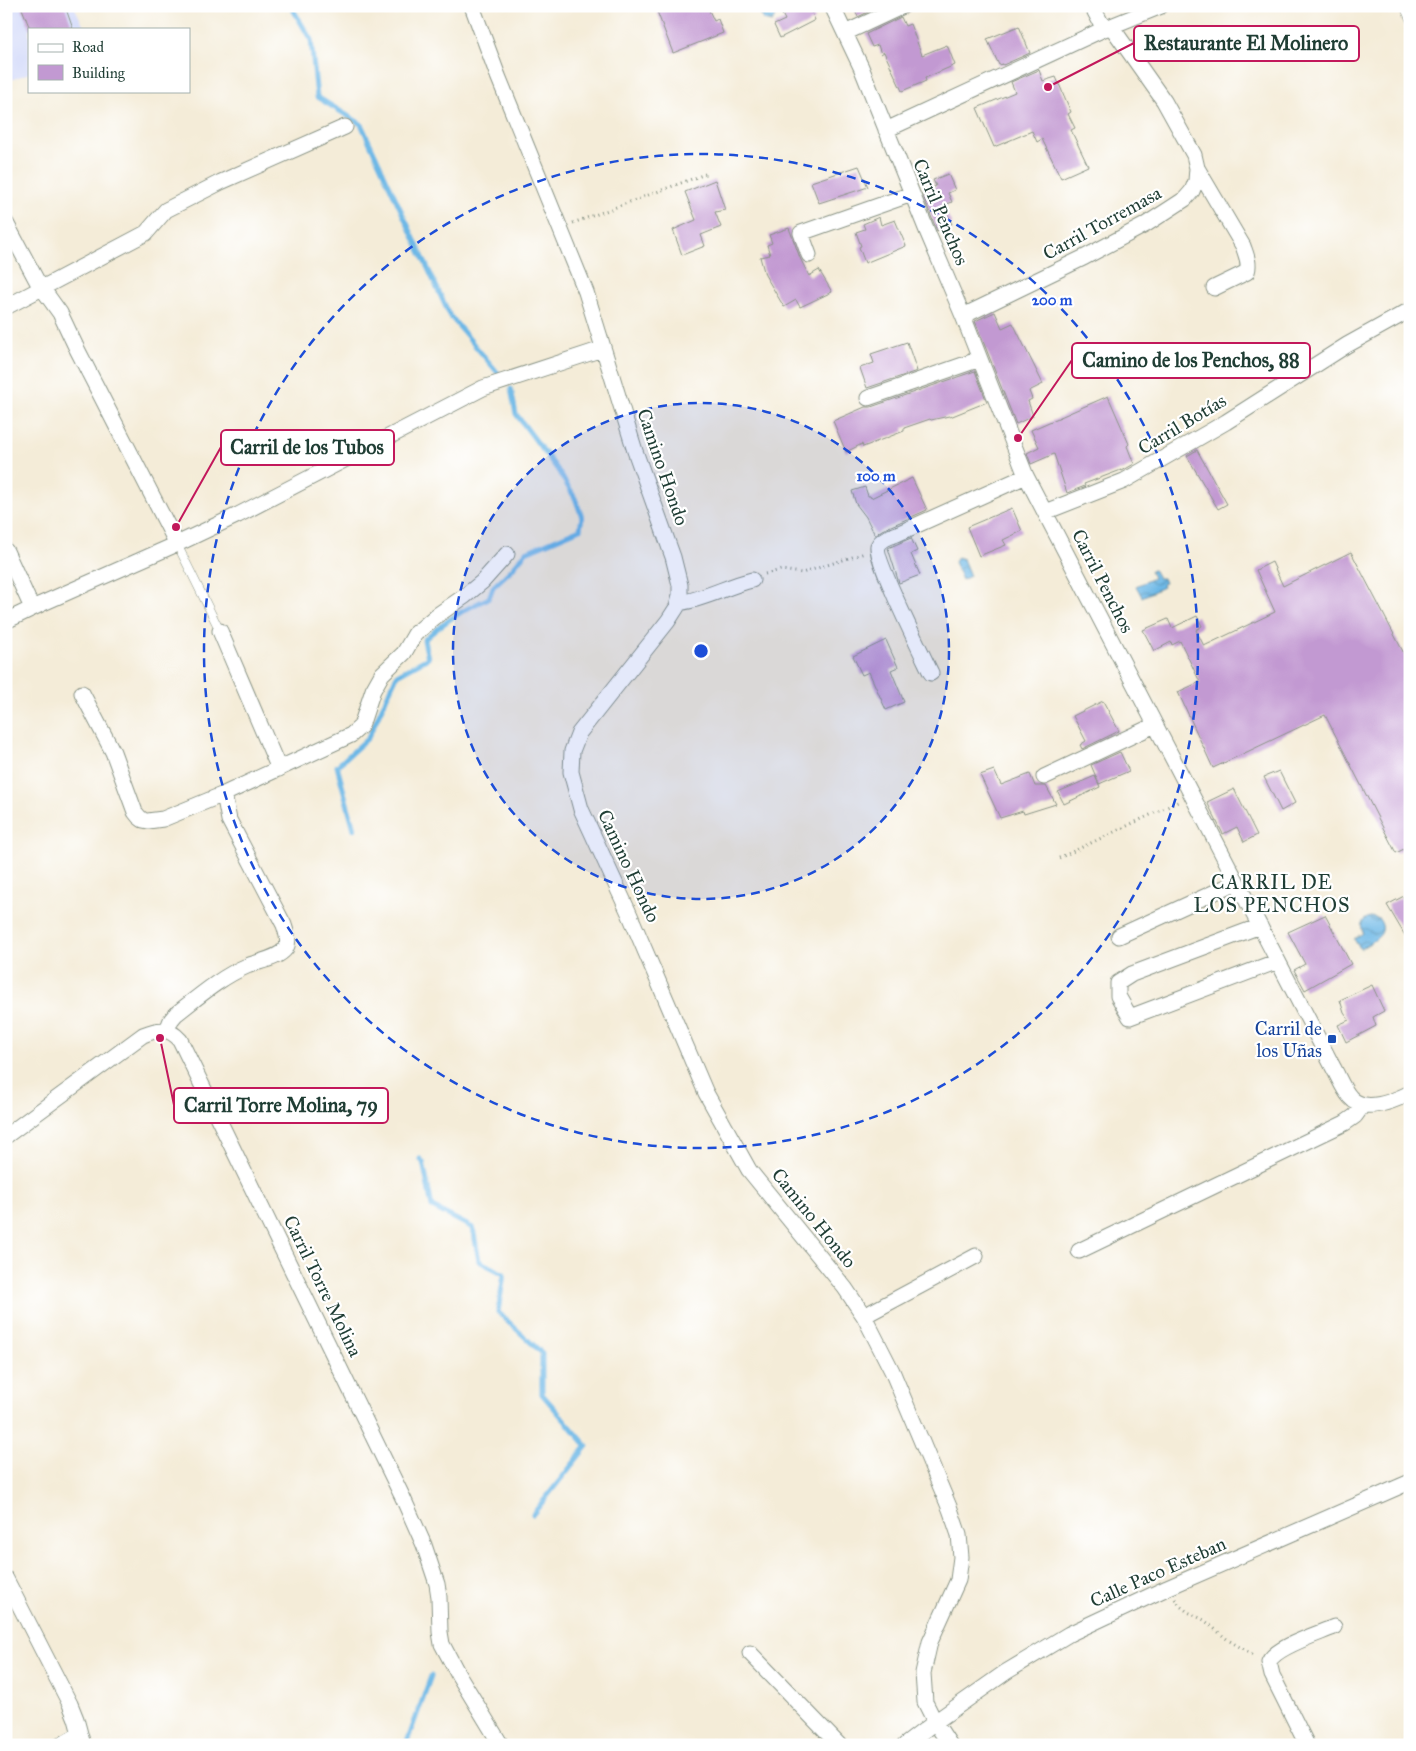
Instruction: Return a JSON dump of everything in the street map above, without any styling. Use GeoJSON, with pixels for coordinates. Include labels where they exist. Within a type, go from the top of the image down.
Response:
{"type":"FeatureCollection","features":[{"type":"Feature","properties":{"kind":"street","name":"Camino Hondo"},"geometry":{"type":"LineString","coordinates":[[472,6],[498,76],[586,292],[602,349],[635,451],[678,572],[680,585],[678,603],[668,622],[579,733],[572,751],[571,772],[574,786],[581,809],[629,913],[715,1110],[749,1170],[834,1275],[864,1316],[892,1371],[938,1480],[959,1534],[961,1557],[958,1580],[930,1642],[923,1673],[925,1702],[950,1745]]}},
{"type":"Feature","properties":{"kind":"street","name":"Carril Penchos"},"geometry":{"type":"LineString","coordinates":[[832,6],[861,67],[964,316],[1026,476],[1349,1096],[1354,1101],[1363,1105]]}},
{"type":"Feature","properties":{"kind":"street"},"geometry":{"type":"LineString","coordinates":[[846,33],[903,6]]}},
{"type":"Feature","properties":{"kind":"street"},"geometry":{"type":"LineString","coordinates":[[1092,6],[1164,102],[1194,155],[1197,168],[1243,246],[1248,258],[1249,267],[1247,272],[1214,288]]}},
{"type":"Feature","properties":{"kind":"street"},"geometry":{"type":"LineString","coordinates":[[886,130],[1107,27],[1161,6]]}},
{"type":"Feature","properties":{"kind":"street"},"geometry":{"type":"LineString","coordinates":[[6,308],[146,233],[166,210],[221,182],[345,127]]}},
{"type":"Feature","properties":{"kind":"street","name":"Carril Torremasa"},"geometry":{"type":"LineString","coordinates":[[964,316],[1085,257],[1145,225],[1185,199],[1194,186],[1197,168]]}},
{"type":"Feature","properties":{"kind":"street"},"geometry":{"type":"LineString","coordinates":[[809,255],[801,233],[912,194]]}},
{"type":"Feature","properties":{"kind":"street"},"geometry":{"type":"LineString","coordinates":[[6,223],[43,289],[60,313],[76,349],[177,544]]}},
{"type":"Feature","properties":{"kind":"street","name":"Carril Botías"},"geometry":{"type":"LineString","coordinates":[[1045,512],[1124,481],[1226,422],[1347,345],[1410,310]]}},
{"type":"Feature","properties":{"kind":"street"},"geometry":{"type":"LineString","coordinates":[[6,621],[177,544],[483,388],[602,349]]}},
{"type":"Feature","properties":{"kind":"street"},"geometry":{"type":"LineString","coordinates":[[868,398],[980,359]]}},
{"type":"Feature","properties":{"kind":"street"},"geometry":{"type":"LineString","coordinates":[[931,673],[893,590],[878,549],[880,543],[1026,476]]}},
{"type":"Feature","properties":{"kind":"street"},"geometry":{"type":"LineString","coordinates":[[6,551],[32,608]]}},
{"type":"Feature","properties":{"kind":"street"},"geometry":{"type":"LineString","coordinates":[[82,693],[113,752],[128,796],[139,818],[148,822],[163,819],[279,769],[338,742],[358,730],[366,716],[373,690],[382,674],[404,653],[415,634],[482,582],[507,554]]}},
{"type":"Feature","properties":{"kind":"street"},"geometry":{"type":"LineString","coordinates":[[678,603],[699,600],[730,586],[752,580]]}},
{"type":"Feature","properties":{"kind":"street"},"geometry":{"type":"LineString","coordinates":[[220,631],[279,769]]}},
{"type":"Feature","properties":{"kind":"street"},"geometry":{"type":"LineString","coordinates":[[1044,777],[1155,725]]}},
{"type":"Feature","properties":{"kind":"street"},"geometry":{"type":"LineString","coordinates":[[6,1136],[143,1036],[157,1030],[167,1030],[176,1014],[220,981],[247,966],[280,953],[286,947],[288,942],[284,925],[229,820],[224,794]]}},
{"type":"Feature","properties":{"kind":"street"},"geometry":{"type":"LineString","coordinates":[[1119,936],[1237,882]]}},
{"type":"Feature","properties":{"kind":"street"},"geometry":{"type":"LineString","coordinates":[[1260,926],[1132,974],[1118,983],[1118,996],[1130,1017],[1278,961]]}},
{"type":"Feature","properties":{"kind":"street","name":"Carril Torre Molina"},"geometry":{"type":"LineString","coordinates":[[167,1030],[176,1034],[187,1050],[403,1498],[424,1545],[437,1584],[442,1644],[501,1745]]}},
{"type":"Feature","properties":{"kind":"street"},"geometry":{"type":"LineString","coordinates":[[1079,1251],[1345,1123],[1355,1116],[1363,1105],[1378,1104],[1410,1093]]}},
{"type":"Feature","properties":{"kind":"street"},"geometry":{"type":"LineString","coordinates":[[864,1316],[976,1256]]}},
{"type":"Feature","properties":{"kind":"street","name":"Calle Paco Esteban"},"geometry":{"type":"LineString","coordinates":[[906,1745],[1006,1672],[1069,1634],[1167,1588],[1410,1482]]}},
{"type":"Feature","properties":{"kind":"street"},"geometry":{"type":"LineString","coordinates":[[6,1579],[70,1704],[82,1739],[61,1745]]}},
{"type":"Feature","properties":{"kind":"street"},"geometry":{"type":"LineString","coordinates":[[1307,1745],[1272,1675],[1269,1662],[1274,1655],[1284,1649],[1334,1627]]}},
{"type":"Feature","properties":{"kind":"street"},"geometry":{"type":"LineString","coordinates":[[750,1653],[839,1745]]}},
{"type":"Feature","properties":{"kind":"lane"},"geometry":{"type":"LineString","coordinates":[[1404,6],[1410,20]]}},
{"type":"Feature","properties":{"kind":"lane"},"geometry":{"type":"LineString","coordinates":[[177,544],[220,631]]}},
{"type":"Feature","properties":{"kind":"path"},"geometry":{"type":"LineString","coordinates":[[560,228],[708,173]]}},
{"type":"Feature","properties":{"kind":"path"},"geometry":{"type":"LineString","coordinates":[[752,580],[768,572],[781,570],[802,573],[878,549]]}},
{"type":"Feature","properties":{"kind":"path"},"geometry":{"type":"LineString","coordinates":[[1059,858],[1192,796]]}},
{"type":"Feature","properties":{"kind":"path"},"geometry":{"type":"LineString","coordinates":[[1167,1588],[1184,1609],[1204,1620],[1234,1644],[1254,1656],[1269,1662]]}},
{"type":"Feature","properties":{"kind":"shaded area"},"geometry":{"type":"Polygon","coordinates":[[[6,6],[74,6],[85,28],[28,28],[28,73],[6,82],[6,6]]]}},
{"type":"Feature","properties":{"kind":"water"},"geometry":{"type":"Polygon","coordinates":[[[757,6],[773,6],[777,13],[772,22],[763,20],[757,6]]]}},
{"type":"Feature","properties":{"kind":"water"},"geometry":{"type":"Polygon","coordinates":[[[957,557],[963,559],[970,576],[962,580],[954,562],[957,557]]]}},
{"type":"Feature","properties":{"kind":"water"},"geometry":{"type":"Polygon","coordinates":[[[1153,569],[1158,578],[1163,578],[1165,583],[1162,584],[1163,587],[1142,597],[1136,586],[1153,578],[1150,571],[1153,569]]]}},
{"type":"Feature","properties":{"kind":"water"},"geometry":{"type":"Polygon","coordinates":[[[1370,917],[1379,919],[1382,925],[1381,933],[1360,949],[1354,939],[1363,933],[1362,923],[1370,917]]]}},
{"type":"Feature","properties":{"kind":"building"},"geometry":{"type":"Polygon","coordinates":[[[21,6],[65,6],[73,28],[30,28],[21,6]]]}},
{"type":"Feature","properties":{"kind":"building"},"geometry":{"type":"Polygon","coordinates":[[[655,6],[707,6],[714,21],[718,19],[723,33],[673,53],[655,6]]]}},
{"type":"Feature","properties":{"kind":"building"},"geometry":{"type":"Polygon","coordinates":[[[778,6],[809,6],[815,20],[780,38],[774,25],[785,20],[778,6]]]}},
{"type":"Feature","properties":{"kind":"building"},"geometry":{"type":"Polygon","coordinates":[[[853,6],[880,6],[858,17],[853,6]]]}},
{"type":"Feature","properties":{"kind":"building"},"geometry":{"type":"Polygon","coordinates":[[[901,17],[905,26],[910,24],[922,55],[947,45],[955,65],[925,78],[926,81],[902,91],[884,52],[881,54],[878,45],[872,47],[866,34],[901,17]]]}},
{"type":"Feature","properties":{"kind":"building"},"geometry":{"type":"Polygon","coordinates":[[[1019,26],[1030,53],[999,65],[987,39],[1019,26]]]}},
{"type":"Feature","properties":{"kind":"building"},"geometry":{"type":"Polygon","coordinates":[[[1039,70],[1043,81],[1056,77],[1071,112],[1068,114],[1075,128],[1071,130],[1088,166],[1061,178],[1042,139],[1037,142],[1032,131],[994,147],[977,108],[1015,92],[1011,82],[1039,70]]]}},
{"type":"Feature","properties":{"kind":"building"},"geometry":{"type":"Polygon","coordinates":[[[859,166],[868,187],[819,203],[811,182],[859,166]]]}},
{"type":"Feature","properties":{"kind":"building"},"geometry":{"type":"Polygon","coordinates":[[[948,174],[955,190],[948,193],[952,202],[943,206],[952,224],[937,231],[922,193],[936,186],[933,180],[948,174]]]}},
{"type":"Feature","properties":{"kind":"building"},"geometry":{"type":"Polygon","coordinates":[[[715,180],[725,210],[715,212],[721,227],[701,235],[705,246],[682,255],[673,230],[696,220],[685,192],[715,180]]]}},
{"type":"Feature","properties":{"kind":"building"},"geometry":{"type":"Polygon","coordinates":[[[879,217],[881,225],[895,220],[906,246],[865,263],[856,232],[865,229],[863,224],[879,217]]]}},
{"type":"Feature","properties":{"kind":"building"},"geometry":{"type":"Polygon","coordinates":[[[789,228],[809,276],[819,270],[832,292],[800,307],[796,300],[784,307],[765,275],[760,257],[770,255],[767,245],[772,243],[769,235],[789,228]]]}},
{"type":"Feature","properties":{"kind":"building"},"geometry":{"type":"Polygon","coordinates":[[[995,312],[1002,328],[1013,323],[1043,384],[1029,391],[1032,399],[1028,401],[1033,416],[1016,424],[975,321],[995,312]]]}},
{"type":"Feature","properties":{"kind":"building"},"geometry":{"type":"Polygon","coordinates":[[[907,342],[917,371],[867,388],[860,368],[874,363],[871,354],[907,342]]]}},
{"type":"Feature","properties":{"kind":"building"},"geometry":{"type":"Polygon","coordinates":[[[975,371],[987,402],[950,417],[930,419],[904,428],[904,431],[863,447],[862,444],[846,452],[833,421],[865,407],[871,407],[975,371]]]}},
{"type":"Feature","properties":{"kind":"building"},"geometry":{"type":"Polygon","coordinates":[[[1108,396],[1129,444],[1127,446],[1134,464],[1122,471],[1084,484],[1085,486],[1067,493],[1054,454],[1031,464],[1027,453],[1039,447],[1031,430],[1108,396]]]}},
{"type":"Feature","properties":{"kind":"building"},"geometry":{"type":"Polygon","coordinates":[[[1197,450],[1227,504],[1218,509],[1187,456],[1197,450]]]}},
{"type":"Feature","properties":{"kind":"building"},"geometry":{"type":"Polygon","coordinates":[[[912,478],[927,510],[875,535],[866,517],[856,504],[852,491],[865,487],[868,496],[871,498],[912,478]]]}},
{"type":"Feature","properties":{"kind":"building"},"geometry":{"type":"Polygon","coordinates":[[[1012,508],[1022,531],[1003,540],[1006,545],[979,556],[967,527],[1012,508]]]}},
{"type":"Feature","properties":{"kind":"building"},"geometry":{"type":"Polygon","coordinates":[[[911,538],[917,551],[911,554],[920,575],[899,583],[888,548],[911,538]]]}},
{"type":"Feature","properties":{"kind":"building"},"geometry":{"type":"Polygon","coordinates":[[[1351,552],[1410,665],[1410,846],[1396,853],[1325,715],[1213,768],[1178,692],[1200,682],[1180,641],[1172,645],[1171,642],[1154,651],[1143,630],[1168,619],[1172,628],[1197,616],[1202,626],[1196,630],[1204,646],[1275,612],[1256,570],[1272,562],[1283,586],[1351,552]]]}},
{"type":"Feature","properties":{"kind":"building"},"geometry":{"type":"Polygon","coordinates":[[[886,640],[898,667],[891,670],[904,702],[886,710],[869,672],[862,675],[853,656],[886,640]]]}},
{"type":"Feature","properties":{"kind":"building"},"geometry":{"type":"Polygon","coordinates":[[[1103,701],[1119,731],[1082,749],[1080,745],[1086,741],[1073,716],[1103,701]]]}},
{"type":"Feature","properties":{"kind":"building"},"geometry":{"type":"Polygon","coordinates":[[[1120,752],[1129,771],[1099,784],[1091,765],[1120,752]]]}},
{"type":"Feature","properties":{"kind":"building"},"geometry":{"type":"Polygon","coordinates":[[[994,770],[1001,785],[1030,774],[1035,786],[1046,786],[1056,804],[1024,814],[1023,811],[1000,818],[980,775],[994,770]]]}},
{"type":"Feature","properties":{"kind":"building"},"geometry":{"type":"Polygon","coordinates":[[[1279,771],[1295,803],[1281,811],[1264,777],[1279,771]]]}},
{"type":"Feature","properties":{"kind":"building"},"geometry":{"type":"Polygon","coordinates":[[[1095,776],[1100,787],[1064,804],[1058,792],[1095,776]]]}},
{"type":"Feature","properties":{"kind":"building"},"geometry":{"type":"Polygon","coordinates":[[[1234,789],[1257,835],[1244,842],[1237,827],[1223,834],[1207,802],[1234,789]]]}},
{"type":"Feature","properties":{"kind":"building"},"geometry":{"type":"Polygon","coordinates":[[[1404,896],[1410,906],[1410,944],[1387,905],[1404,896]]]}},
{"type":"Feature","properties":{"kind":"building"},"geometry":{"type":"Polygon","coordinates":[[[1325,915],[1351,964],[1305,990],[1294,970],[1305,964],[1288,932],[1325,915]]]}},
{"type":"Feature","properties":{"kind":"building"},"geometry":{"type":"Polygon","coordinates":[[[1372,985],[1384,1011],[1373,1017],[1376,1026],[1346,1042],[1338,1025],[1349,1020],[1344,1013],[1340,1000],[1372,985]]]}},
{"type":"Feature","properties":{"kind":"waterway"},"geometry":{"type":"LineString","coordinates":[[291,6],[311,40],[317,97],[361,124],[450,316],[498,373]]}},
{"type":"Feature","properties":{"kind":"waterway"},"geometry":{"type":"LineString","coordinates":[[354,829],[337,766],[368,738],[397,675],[428,658],[424,640],[454,616],[489,598],[493,587],[526,552],[580,529],[582,517],[575,498],[557,469],[516,414],[511,389]]}},
{"type":"Feature","properties":{"kind":"waterway"},"geometry":{"type":"LineString","coordinates":[[420,1159],[423,1162],[432,1207],[473,1228],[479,1261],[504,1274],[498,1312],[542,1353],[542,1394],[587,1446],[533,1514]]}},
{"type":"Feature","properties":{"kind":"waterway"},"geometry":{"type":"LineString","coordinates":[[406,1745],[431,1676]]}},
{"type":"Feature","properties":{"kind":"place","name":"Restaurante El Molinero"},"geometry":{"type":"Point","coordinates":[1048,87]}},
{"type":"Feature","properties":{"kind":"place","name":"Camino de los Penchos, 88"},"geometry":{"type":"Point","coordinates":[1018,438]}},
{"type":"Feature","properties":{"kind":"place","name":"Carril de los Tubos"},"geometry":{"type":"Point","coordinates":[176,527]}},
{"type":"Feature","properties":{"kind":"place","name":"Carril Torre Molina, 79"},"geometry":{"type":"Point","coordinates":[160,1038]}},
{"type":"Feature","properties":{"kind":"place","name":"Carril de los Uñas"},"geometry":{"type":"Point","coordinates":[1332,1039]}},
{"type":"Feature","properties":{"kind":"district","name":"CARRIL DE LOS PENCHOS"},"geometry":{"type":"Point","coordinates":[1272,894]}}]}
